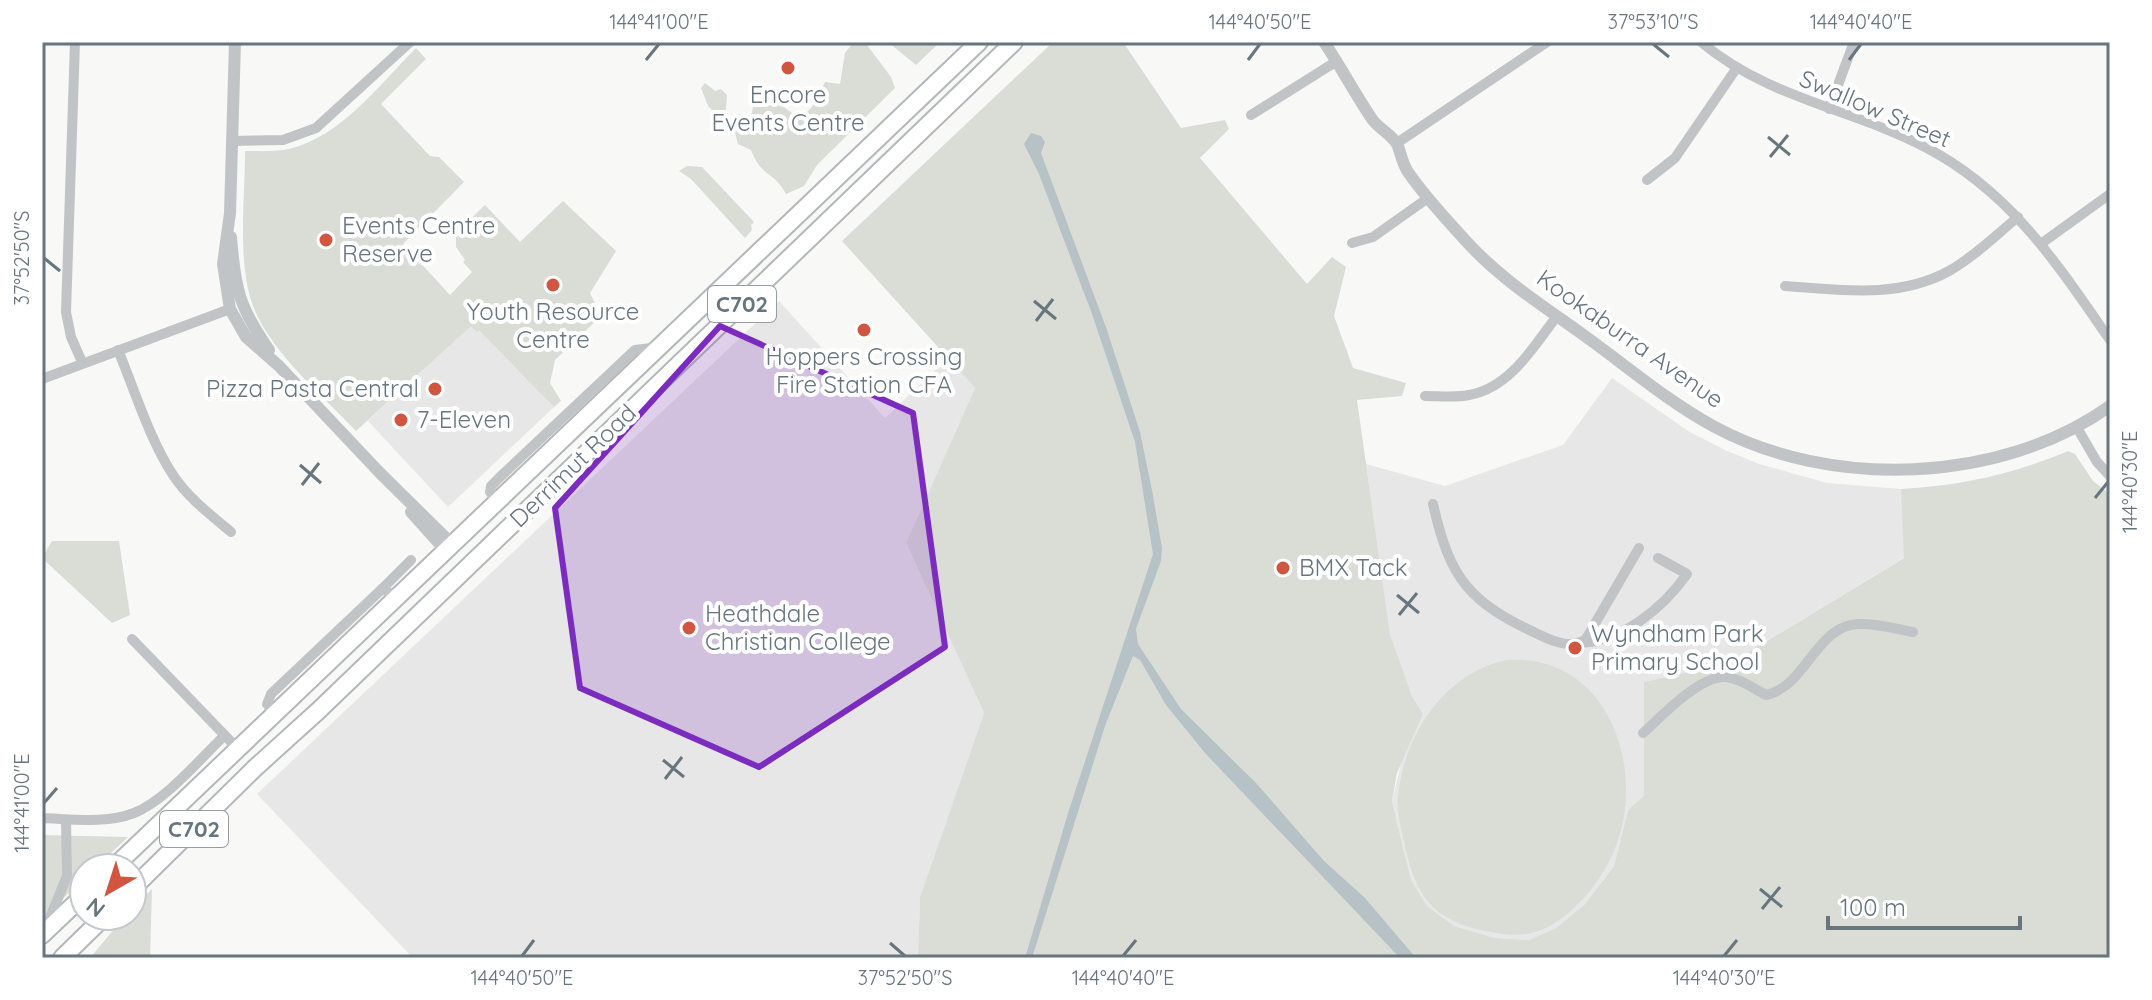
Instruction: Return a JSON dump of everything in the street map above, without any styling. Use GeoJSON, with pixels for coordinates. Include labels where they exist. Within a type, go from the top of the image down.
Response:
{"type":"FeatureCollection","features":[{"type":"Feature","properties":{"kind":"highway","name":"Derrimut Road"},"geometry":{"type":"LineString","coordinates":[[130,852],[979,42]]}},
{"type":"Feature","properties":{"kind":"highway","name":"Derrimut Road"},"geometry":{"type":"LineString","coordinates":[[148,873],[1014,42]]}},
{"type":"Feature","properties":{"kind":"highway"},"geometry":{"type":"LineString","coordinates":[[785,227],[804,245]]}},
{"type":"Feature","properties":{"kind":"highway"},"geometry":{"type":"LineString","coordinates":[[498,502],[503,506],[516,507],[546,491]]}},
{"type":"Feature","properties":{"kind":"highway"},"geometry":{"type":"LineString","coordinates":[[450,548],[469,565]]}},
{"type":"Feature","properties":{"kind":"highway"},"geometry":{"type":"LineString","coordinates":[[274,714],[288,721],[318,711]]}},
{"type":"Feature","properties":{"kind":"highway"},"geometry":{"type":"LineString","coordinates":[[238,749],[255,768]]}},
{"type":"Feature","properties":{"kind":"highway"},"geometry":{"type":"LineString","coordinates":[[43,934],[68,910]]}},
{"type":"Feature","properties":{"kind":"highway"},"geometry":{"type":"LineString","coordinates":[[67,955],[89,932]]}},
{"type":"Feature","properties":{"kind":"street"},"geometry":{"type":"LineString","coordinates":[[75,42],[66,312],[71,337],[82,362]]}},
{"type":"Feature","properties":{"kind":"street"},"geometry":{"type":"LineString","coordinates":[[235,42],[230,213],[223,264],[246,337],[279,366],[450,548]]}},
{"type":"Feature","properties":{"kind":"street"},"geometry":{"type":"LineString","coordinates":[[232,141],[283,140],[316,128],[410,42]]}},
{"type":"Feature","properties":{"kind":"street","name":"Kookaburra Avenue"},"geometry":{"type":"LineString","coordinates":[[1324,42],[1372,121],[1397,143],[1407,170],[1470,245],[1519,288],[1714,426],[1756,444],[1833,466],[1886,470],[1961,465],[2015,451],[2076,426],[2110,406]]}},
{"type":"Feature","properties":{"kind":"street"},"geometry":{"type":"LineString","coordinates":[[1397,143],[1547,42]]}},
{"type":"Feature","properties":{"kind":"street","name":"Swallow Street"},"geometry":{"type":"LineString","coordinates":[[1701,42],[1736,69],[1926,147],[1968,174],[2018,217],[2042,243],[2110,340]]}},
{"type":"Feature","properties":{"kind":"street"},"geometry":{"type":"LineString","coordinates":[[1829,109],[1854,42]]}},
{"type":"Feature","properties":{"kind":"street"},"geometry":{"type":"LineString","coordinates":[[1251,115],[1337,61]]}},
{"type":"Feature","properties":{"kind":"street"},"geometry":{"type":"LineString","coordinates":[[1647,180],[1675,158],[1736,69]]}},
{"type":"Feature","properties":{"kind":"street"},"geometry":{"type":"LineString","coordinates":[[2042,243],[2110,194]]}},
{"type":"Feature","properties":{"kind":"street"},"geometry":{"type":"LineString","coordinates":[[1352,243],[1373,237],[1428,198]]}},
{"type":"Feature","properties":{"kind":"street"},"geometry":{"type":"LineString","coordinates":[[1785,286],[1868,292],[1927,281],[1975,253],[2018,217]]}},
{"type":"Feature","properties":{"kind":"street"},"geometry":{"type":"LineString","coordinates":[[42,379],[235,306]]}},
{"type":"Feature","properties":{"kind":"street"},"geometry":{"type":"LineString","coordinates":[[1425,396],[1468,396],[1486,390],[1511,374],[1557,316]]}},
{"type":"Feature","properties":{"kind":"street"},"geometry":{"type":"LineString","coordinates":[[118,350],[172,474],[188,494],[231,532]]}},
{"type":"Feature","properties":{"kind":"street"},"geometry":{"type":"LineString","coordinates":[[2076,426],[2097,462],[2110,476]]}},
{"type":"Feature","properties":{"kind":"street"},"geometry":{"type":"LineString","coordinates":[[1433,504],[1457,574],[1474,597],[1504,619],[1571,645],[1594,643],[1624,629],[1668,598],[1687,574],[1658,558]]}},
{"type":"Feature","properties":{"kind":"street"},"geometry":{"type":"LineString","coordinates":[[1580,643],[1593,630],[1639,548]]}},
{"type":"Feature","properties":{"kind":"street"},"geometry":{"type":"LineString","coordinates":[[274,714],[267,704],[271,694],[411,560]]}},
{"type":"Feature","properties":{"kind":"street"},"geometry":{"type":"LineString","coordinates":[[382,589],[398,597]]}},
{"type":"Feature","properties":{"kind":"street"},"geometry":{"type":"LineString","coordinates":[[1643,733],[1690,692],[1724,677],[1766,695],[1775,693],[1804,667],[1829,637],[1853,624],[1913,632]]}},
{"type":"Feature","properties":{"kind":"street"},"geometry":{"type":"LineString","coordinates":[[132,639],[238,749]]}},
{"type":"Feature","properties":{"kind":"street"},"geometry":{"type":"LineString","coordinates":[[42,818],[112,819],[136,812],[162,795],[224,736]]}},
{"type":"Feature","properties":{"kind":"street"},"geometry":{"type":"LineString","coordinates":[[43,934],[67,876],[66,820]]}},
{"type":"Feature","properties":{"kind":"highlighted area"},"geometry":{"type":"Polygon","coordinates":[[[720,326],[913,413],[945,647],[759,767],[580,688],[555,508],[720,326]]]}},
{"type":"Feature","properties":{"kind":"shaded area"},"geometry":{"type":"Polygon","coordinates":[[[888,42],[940,42],[916,65],[888,42]]]}},
{"type":"Feature","properties":{"kind":"shaded area"},"geometry":{"type":"Polygon","coordinates":[[[1053,42],[1123,42],[1181,128],[1225,120],[1229,129],[1200,158],[1307,284],[1332,257],[1346,267],[1334,316],[1353,368],[1406,383],[1402,396],[1357,400],[1390,634],[1412,696],[1423,714],[1397,773],[1392,801],[1411,880],[1427,906],[1454,926],[1495,938],[1529,940],[1556,928],[1585,904],[1614,866],[1628,810],[1644,796],[1644,682],[1732,662],[1904,558],[1901,489],[1986,478],[2068,451],[2075,454],[2093,481],[2110,494],[2110,958],[918,958],[920,897],[984,713],[906,543],[975,388],[842,241],[1053,42]]]}},
{"type":"Feature","properties":{"kind":"shaded area"},"geometry":{"type":"Polygon","coordinates":[[[852,44],[867,45],[891,77],[895,88],[817,165],[804,186],[786,194],[759,165],[751,150],[738,144],[733,125],[738,119],[736,114],[751,116],[754,103],[769,96],[800,119],[812,107],[825,82],[840,84],[845,53],[852,44]]]}},
{"type":"Feature","properties":{"kind":"shaded area","name":"Events Centre Reserve"},"geometry":{"type":"Polygon","coordinates":[[[416,48],[426,59],[381,104],[430,156],[439,157],[464,182],[403,244],[450,295],[472,272],[456,247],[456,233],[485,205],[520,242],[563,201],[616,251],[590,293],[601,316],[555,360],[550,383],[561,401],[554,407],[479,330],[477,332],[471,326],[356,431],[280,352],[257,316],[244,262],[245,151],[289,149],[326,133],[358,108],[416,48]]]}},
{"type":"Feature","properties":{"kind":"shaded area"},"geometry":{"type":"Polygon","coordinates":[[[705,83],[727,95],[725,122],[708,106],[701,88],[705,83]]]}},
{"type":"Feature","properties":{"kind":"shaded area"},"geometry":{"type":"Polygon","coordinates":[[[1031,133],[1041,136],[1045,142],[1041,153],[1107,330],[1140,432],[1162,548],[1161,561],[1136,629],[1138,644],[1181,709],[1257,784],[1324,861],[1365,898],[1416,958],[1400,958],[1205,753],[1166,705],[1140,660],[1133,656],[1105,726],[1032,958],[1025,958],[1069,810],[1153,554],[1135,442],[1092,314],[1039,174],[1024,144],[1031,133]]]}},
{"type":"Feature","properties":{"kind":"shaded area"},"geometry":{"type":"Polygon","coordinates":[[[687,166],[702,167],[754,222],[745,238],[691,179],[679,171],[687,166]]]}},
{"type":"Feature","properties":{"kind":"shaded area","name":"Heathdale Christian College"},"geometry":{"type":"Polygon","coordinates":[[[779,301],[885,418],[948,358],[975,388],[906,543],[984,713],[920,897],[918,958],[413,958],[257,794],[779,301]]]}},
{"type":"Feature","properties":{"kind":"shaded area"},"geometry":{"type":"Polygon","coordinates":[[[474,322],[554,407],[448,507],[368,421],[474,322]]]}},
{"type":"Feature","properties":{"kind":"shaded area","name":"Wyndham Park Primary School"},"geometry":{"type":"Polygon","coordinates":[[[1612,378],[1688,431],[1759,464],[1827,483],[1901,489],[1905,557],[1732,662],[1644,682],[1644,797],[1628,810],[1614,866],[1585,904],[1556,928],[1529,940],[1495,938],[1454,926],[1427,906],[1411,880],[1392,801],[1403,756],[1423,714],[1412,696],[1390,634],[1366,464],[1445,486],[1563,445],[1612,378]]]}},
{"type":"Feature","properties":{"kind":"shaded area"},"geometry":{"type":"Polygon","coordinates":[[[52,541],[119,541],[130,615],[112,623],[42,558],[52,541]]]}},
{"type":"Feature","properties":{"kind":"shaded area"},"geometry":{"type":"Polygon","coordinates":[[[1507,660],[1538,662],[1565,672],[1587,688],[1604,709],[1616,734],[1624,762],[1626,791],[1623,821],[1616,845],[1591,890],[1556,922],[1538,931],[1519,935],[1467,926],[1433,907],[1422,893],[1411,869],[1398,804],[1408,752],[1431,710],[1465,678],[1507,660]]]}},
{"type":"Feature","properties":{"kind":"shaded area"},"geometry":{"type":"Polygon","coordinates":[[[42,835],[128,837],[112,852],[68,852],[68,894],[42,918],[42,835]]]}},
{"type":"Feature","properties":{"kind":"shaded area"},"geometry":{"type":"Polygon","coordinates":[[[152,889],[150,958],[90,958],[112,932],[148,932],[148,893],[152,889]]]}},
{"type":"Feature","properties":{"kind":"place","name":"Encore Events Centre"},"geometry":{"type":"Point","coordinates":[788,68]}},
{"type":"Feature","properties":{"kind":"place","name":"Events Centre Reserve"},"geometry":{"type":"Point","coordinates":[326,240]}},
{"type":"Feature","properties":{"kind":"place","name":"Youth Resource Centre"},"geometry":{"type":"Point","coordinates":[553,285]}},
{"type":"Feature","properties":{"kind":"place","name":"Hoppers Crossing Fire Station CFA"},"geometry":{"type":"Point","coordinates":[864,330]}},
{"type":"Feature","properties":{"kind":"place","name":"Pizza Pasta Central"},"geometry":{"type":"Point","coordinates":[435,389]}},
{"type":"Feature","properties":{"kind":"place","name":"7-Eleven"},"geometry":{"type":"Point","coordinates":[401,420]}},
{"type":"Feature","properties":{"kind":"place","name":"BMX Tack"},"geometry":{"type":"Point","coordinates":[1283,568]}},
{"type":"Feature","properties":{"kind":"place","name":"Heathdale Christian College"},"geometry":{"type":"Point","coordinates":[689,628]}},
{"type":"Feature","properties":{"kind":"place","name":"Wyndham Park Primary School"},"geometry":{"type":"Point","coordinates":[1575,648]}}]}
